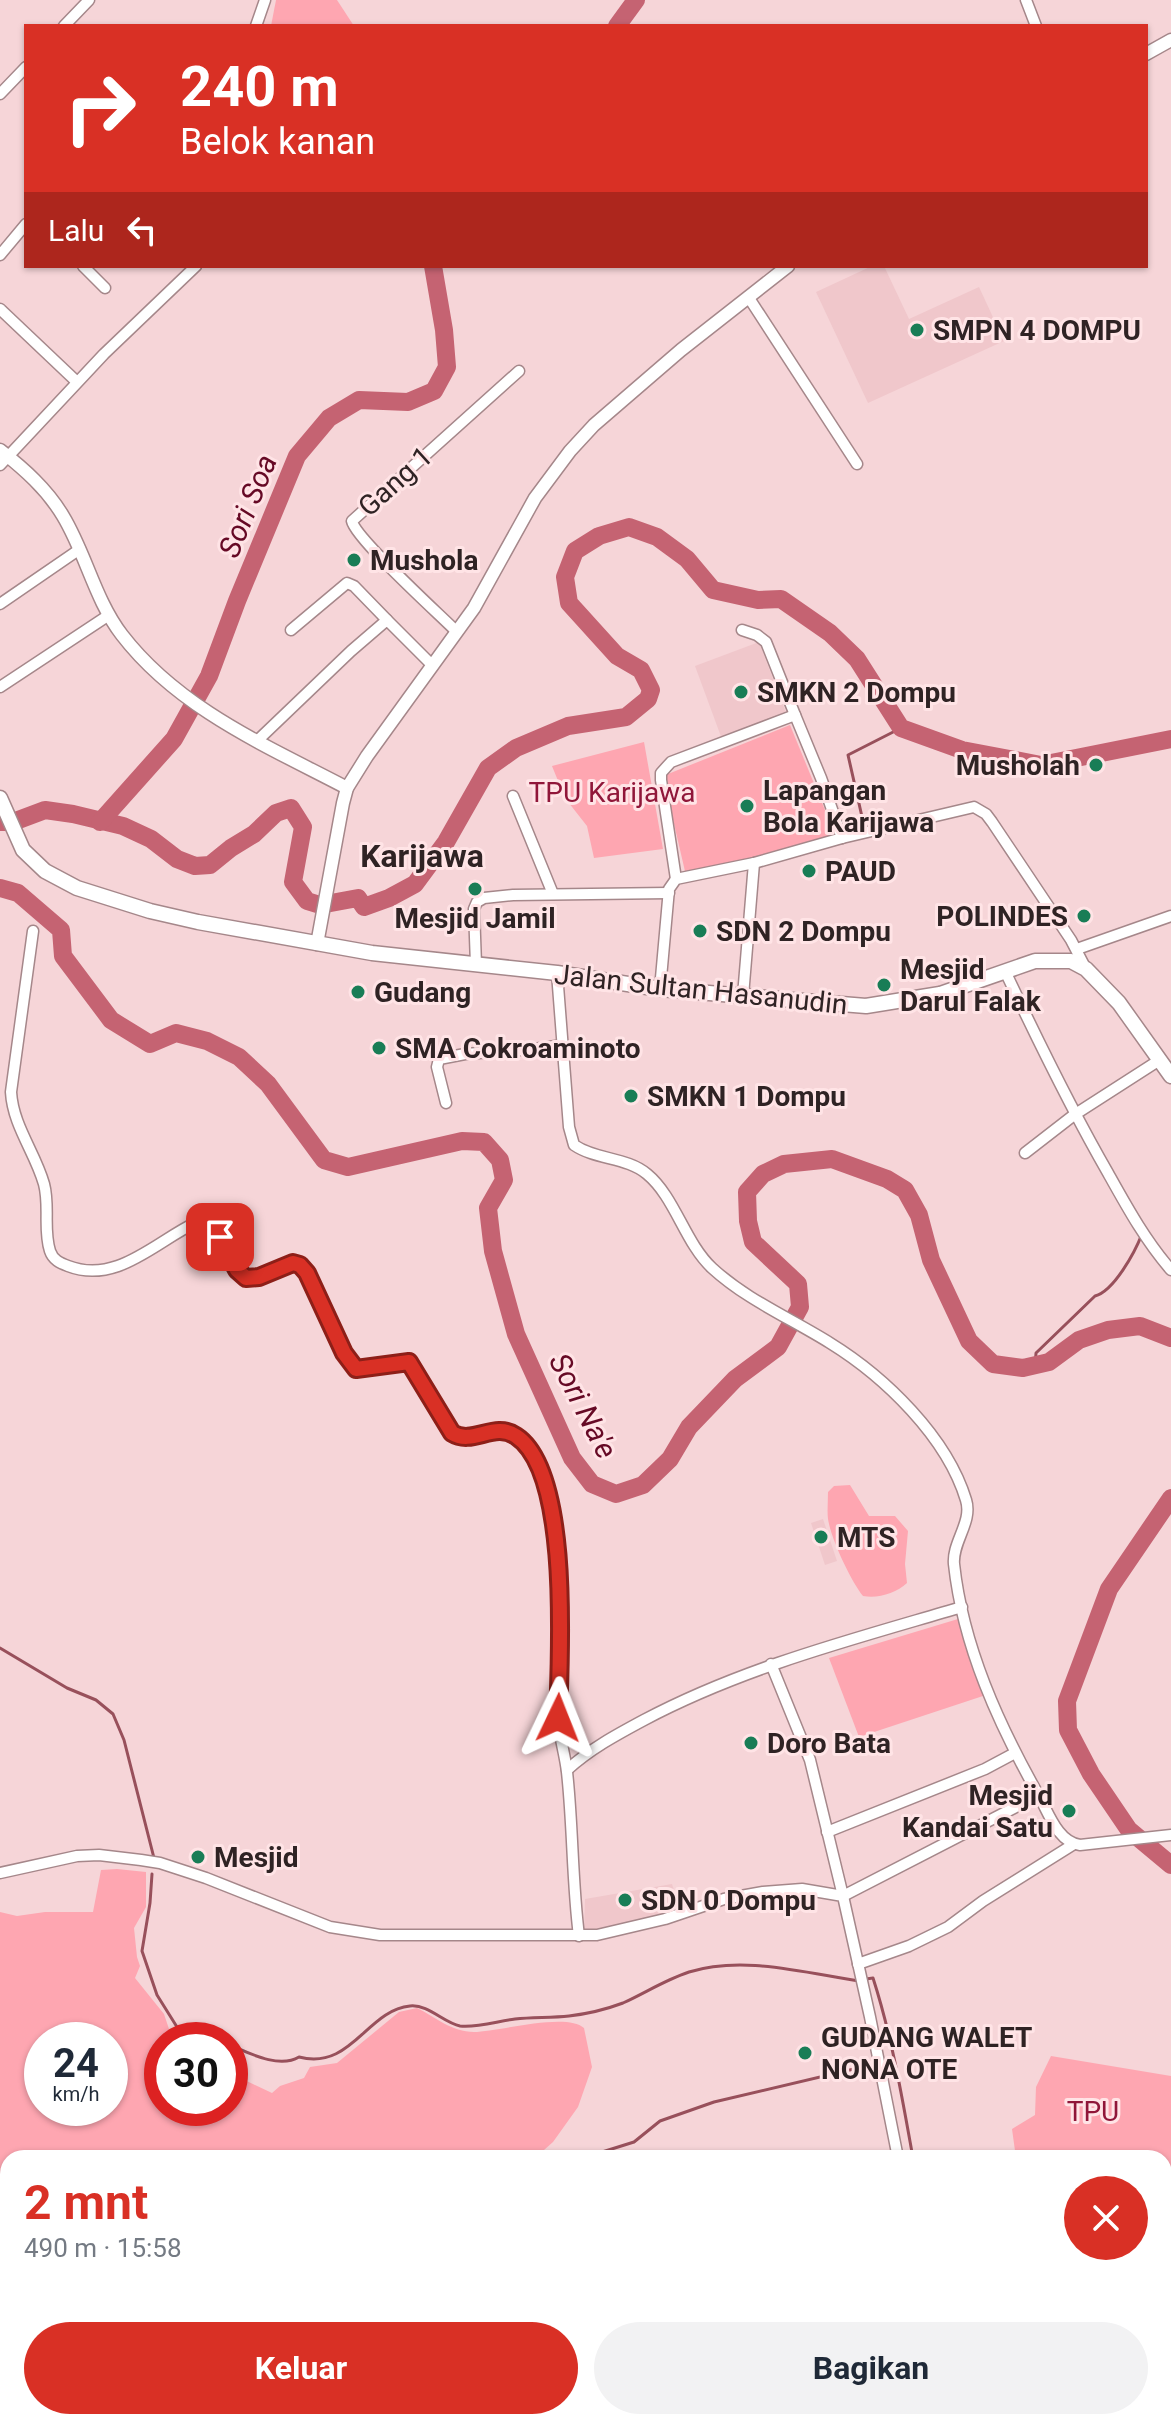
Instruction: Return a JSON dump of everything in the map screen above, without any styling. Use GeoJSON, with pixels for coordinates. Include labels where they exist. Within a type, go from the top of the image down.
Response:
{"type":"FeatureCollection","features":[{"type":"Feature","properties":{"kind":"highway","name":"Jalan Sultan Hasanudin"},"geometry":{"type":"LineString","coordinates":[[0,798],[23,850],[36,864],[62,882],[162,914],[372,953],[557,973],[660,989],[866,1006],[940,994],[1035,961],[1071,961],[1086,969],[1119,1003],[1171,1076]]}},
{"type":"Feature","properties":{"kind":"main road"},"geometry":{"type":"LineString","coordinates":[[1148,53],[1171,40]]}},
{"type":"Feature","properties":{"kind":"main road"},"geometry":{"type":"LineString","coordinates":[[317,944],[347,788],[395,713],[474,608],[535,498],[594,425],[681,350],[786,268]]}},
{"type":"Feature","properties":{"kind":"main road"},"geometry":{"type":"LineString","coordinates":[[3,457],[47,493],[63,516],[109,615],[130,645],[177,690],[212,716],[347,788]]}},
{"type":"Feature","properties":{"kind":"street"},"geometry":{"type":"LineString","coordinates":[[66,24],[89,0]]}},
{"type":"Feature","properties":{"kind":"street"},"geometry":{"type":"LineString","coordinates":[[257,24],[265,0]]}},
{"type":"Feature","properties":{"kind":"street"},"geometry":{"type":"LineString","coordinates":[[1026,0],[1035,24]]}},
{"type":"Feature","properties":{"kind":"street"},"geometry":{"type":"LineString","coordinates":[[0,94],[24,69]]}},
{"type":"Feature","properties":{"kind":"street"},"geometry":{"type":"LineString","coordinates":[[0,255],[24,226]]}},
{"type":"Feature","properties":{"kind":"street"},"geometry":{"type":"LineString","coordinates":[[85,268],[105,288]]}},
{"type":"Feature","properties":{"kind":"street"},"geometry":{"type":"LineString","coordinates":[[3,457],[194,268]]}},
{"type":"Feature","properties":{"kind":"street"},"geometry":{"type":"LineString","coordinates":[[749,298],[857,464]]}},
{"type":"Feature","properties":{"kind":"street"},"geometry":{"type":"LineString","coordinates":[[0,309],[77,382]]}},
{"type":"Feature","properties":{"kind":"street","name":"Gang 1"},"geometry":{"type":"LineString","coordinates":[[457,632],[372,548],[353,527],[352,521],[519,371]]}},
{"type":"Feature","properties":{"kind":"street"},"geometry":{"type":"LineString","coordinates":[[0,604],[80,549]]}},
{"type":"Feature","properties":{"kind":"street"},"geometry":{"type":"LineString","coordinates":[[291,630],[347,583],[354,586],[432,665]]}},
{"type":"Feature","properties":{"kind":"street"},"geometry":{"type":"LineString","coordinates":[[0,687],[109,615]]}},
{"type":"Feature","properties":{"kind":"street"},"geometry":{"type":"LineString","coordinates":[[257,741],[387,620]]}},
{"type":"Feature","properties":{"kind":"street"},"geometry":{"type":"LineString","coordinates":[[742,630],[766,642],[842,838]]}},
{"type":"Feature","properties":{"kind":"street"},"geometry":{"type":"LineString","coordinates":[[676,879],[661,780],[665,767],[684,756],[795,715]]}},
{"type":"Feature","properties":{"kind":"street"},"geometry":{"type":"LineString","coordinates":[[513,796],[553,894]]}},
{"type":"Feature","properties":{"kind":"street"},"geometry":{"type":"LineString","coordinates":[[660,989],[670,885],[676,879],[754,863],[968,808],[979,808],[992,822],[1074,944],[1086,969]]}},
{"type":"Feature","properties":{"kind":"street"},"geometry":{"type":"LineString","coordinates":[[743,996],[754,863]]}},
{"type":"Feature","properties":{"kind":"street"},"geometry":{"type":"LineString","coordinates":[[476,965],[473,913],[477,902],[484,898],[669,893]]}},
{"type":"Feature","properties":{"kind":"street"},"geometry":{"type":"LineString","coordinates":[[1060,960],[1074,944],[1171,916]]}},
{"type":"Feature","properties":{"kind":"street"},"geometry":{"type":"LineString","coordinates":[[33,931],[11,1092],[15,1118],[44,1185],[48,1241],[53,1257],[73,1268],[88,1271],[110,1269],[140,1256],[197,1222],[209,1225],[220,1237],[237,1270],[246,1278],[259,1277],[293,1263],[300,1265],[307,1273],[344,1353],[356,1369],[409,1362],[456,1435],[464,1438],[503,1430],[525,1443],[538,1462],[546,1480],[552,1508],[557,1551],[560,1644],[558,1718],[567,1770],[579,1936]]}},
{"type":"Feature","properties":{"kind":"street"},"geometry":{"type":"LineString","coordinates":[[1005,971],[1074,1115],[1128,1210],[1171,1270]]}},
{"type":"Feature","properties":{"kind":"street"},"geometry":{"type":"LineString","coordinates":[[557,973],[569,1127],[574,1145],[645,1172],[657,1184],[705,1261],[744,1293],[860,1364],[925,1425],[947,1459],[967,1502],[968,1512],[954,1556],[962,1607],[989,1698],[1057,1829],[1074,1844]]}},
{"type":"Feature","properties":{"kind":"street"},"geometry":{"type":"LineString","coordinates":[[446,1103],[437,1067],[439,1059],[563,1045]]}},
{"type":"Feature","properties":{"kind":"street"},"geometry":{"type":"LineString","coordinates":[[1025,1153],[1074,1115],[1158,1061]]}},
{"type":"Feature","properties":{"kind":"street"},"geometry":{"type":"LineString","coordinates":[[567,1770],[598,1746],[715,1685],[771,1664],[962,1607]]}},
{"type":"Feature","properties":{"kind":"street"},"geometry":{"type":"LineString","coordinates":[[771,1664],[810,1760],[843,1896],[896,2150]]}},
{"type":"Feature","properties":{"kind":"street"},"geometry":{"type":"LineString","coordinates":[[827,1832],[985,1769],[1015,1753]]}},
{"type":"Feature","properties":{"kind":"street"},"geometry":{"type":"LineString","coordinates":[[0,1873],[77,1856],[113,1857],[160,1863],[247,1892],[319,1923],[352,1932],[380,1935],[597,1935],[665,1919],[724,1899],[763,1892],[802,1889],[843,1896],[1039,1795]]}},
{"type":"Feature","properties":{"kind":"street"},"geometry":{"type":"LineString","coordinates":[[858,1964],[909,1946],[948,1927],[983,1901],[1074,1844],[1171,1835]]}},
{"type":"Feature","properties":{"kind":"shaded area","name":"SMPN 4 DOMPU"},"geometry":{"type":"Polygon","coordinates":[[[868,268],[885,268],[909,319],[979,287],[1004,341],[868,403],[816,292],[868,268]]]}},
{"type":"Feature","properties":{"kind":"shaded area","name":"SMKN 2 Dompu"},"geometry":{"type":"Polygon","coordinates":[[[759,642],[788,718],[723,742],[695,666],[759,642]]]}},
{"type":"Feature","properties":{"kind":"shaded area"},"geometry":{"type":"Polygon","coordinates":[[[823,1519],[837,1561],[825,1565],[811,1523],[823,1519]]]}},
{"type":"Feature","properties":{"kind":"shaded area"},"geometry":{"type":"Polygon","coordinates":[[[672,1884],[681,1912],[584,1932],[585,1899],[672,1884]]]}},
{"type":"Feature","properties":{"kind":"green space"},"geometry":{"type":"Polygon","coordinates":[[[276,0],[337,0],[353,24],[271,24],[276,0]]]}},
{"type":"Feature","properties":{"kind":"green space","name":"Lapangan Bola Karijawa"},"geometry":{"type":"Polygon","coordinates":[[[790,725],[836,837],[687,880],[663,776],[790,725]]]}},
{"type":"Feature","properties":{"kind":"green space","name":"TPU Karijawa"},"geometry":{"type":"Polygon","coordinates":[[[644,742],[663,849],[594,858],[587,826],[565,798],[552,766],[644,742]]]}},
{"type":"Feature","properties":{"kind":"green space"},"geometry":{"type":"Polygon","coordinates":[[[850,1485],[869,1516],[895,1516],[908,1531],[907,1583],[898,1590],[875,1597],[863,1596],[847,1570],[828,1519],[828,1492],[834,1486],[850,1485]]]}},
{"type":"Feature","properties":{"kind":"green space"},"geometry":{"type":"Polygon","coordinates":[[[958,1619],[986,1695],[859,1737],[829,1658],[958,1619]]]}},
{"type":"Feature","properties":{"kind":"green space"},"geometry":{"type":"Polygon","coordinates":[[[101,1870],[146,1872],[146,1907],[134,1928],[140,1966],[135,1978],[164,2014],[167,2022],[144,2022],[144,2126],[248,2126],[248,2082],[272,2093],[280,2086],[304,2078],[310,2067],[337,2063],[399,2012],[417,2008],[451,2027],[474,2032],[548,2022],[575,2024],[584,2028],[592,2067],[578,2107],[544,2150],[0,2150],[0,1912],[17,1916],[45,1912],[93,1912],[101,1870]]]}},
{"type":"Feature","properties":{"kind":"green space","name":"TPU"},"geometry":{"type":"Polygon","coordinates":[[[1051,2056],[1171,2076],[1171,2150],[1015,2150],[1012,2129],[1035,2115],[1036,2087],[1051,2056]]]}},
{"type":"Feature","properties":{"kind":"waterway","name":"Sori Soa"},"geometry":{"type":"LineString","coordinates":[[618,24],[636,0]]}},
{"type":"Feature","properties":{"kind":"waterway","name":"Sori Soa"},"geometry":{"type":"LineString","coordinates":[[100,822],[174,739],[209,676],[297,456],[329,418],[359,400],[408,402],[434,391],[447,367],[433,268]]}},
{"type":"Feature","properties":{"kind":"waterway"},"geometry":{"type":"LineString","coordinates":[[0,822],[13,822],[45,810],[73,814],[123,826],[151,839],[177,859],[195,866],[210,865],[254,834],[276,813],[291,808],[303,827],[293,882],[307,901],[320,905],[358,898],[364,907],[389,898],[415,884],[446,842],[488,768],[516,748],[568,726],[626,717],[648,699],[651,690],[641,670],[617,656],[569,603],[565,577],[575,551],[599,536],[629,527],[657,537],[687,559],[713,590],[758,600],[781,599],[830,633],[857,659],[901,728],[962,750],[1041,765],[1171,739]]}},
{"type":"Feature","properties":{"kind":"waterway"},"geometry":{"type":"LineString","coordinates":[[865,830],[848,755],[901,728]]}},
{"type":"Feature","properties":{"kind":"waterway","name":"Sori Na'e"},"geometry":{"type":"LineString","coordinates":[[0,888],[18,893],[61,930],[63,956],[111,1020],[150,1044],[176,1033],[207,1041],[239,1057],[268,1084],[324,1160],[348,1167],[462,1141],[484,1142],[500,1160],[504,1180],[488,1208],[493,1251],[516,1334],[572,1458],[592,1484],[616,1494],[643,1485],[670,1459],[689,1427],[735,1379],[778,1347],[800,1307],[798,1284],[753,1242],[748,1221],[747,1192],[763,1174],[784,1164],[832,1159],[887,1179],[905,1190],[919,1215],[931,1260],[969,1341],[993,1364],[1023,1368],[1049,1362],[1079,1340],[1108,1330],[1140,1326],[1171,1338]]}},
{"type":"Feature","properties":{"kind":"waterway"},"geometry":{"type":"LineString","coordinates":[[1035,1366],[1036,1353],[1116,1279],[1142,1234]]}},
{"type":"Feature","properties":{"kind":"waterway","name":"Sori Na'e"},"geometry":{"type":"LineString","coordinates":[[1171,1498],[1109,1589],[1067,1701],[1068,1730],[1091,1774],[1129,1830],[1171,1865]]}},
{"type":"Feature","properties":{"kind":"waterway"},"geometry":{"type":"LineString","coordinates":[[0,1648],[67,1688],[96,1700],[113,1714],[124,1740],[154,1858]]}},
{"type":"Feature","properties":{"kind":"waterway"},"geometry":{"type":"LineString","coordinates":[[152,1874],[142,1951],[157,1995],[174,2022]]}},
{"type":"Feature","properties":{"kind":"waterway"},"geometry":{"type":"LineString","coordinates":[[248,2052],[273,2061],[332,2056],[382,2018],[410,2006],[423,2008],[460,2026],[569,2016],[623,2003],[689,1972],[709,1967],[749,1965],[859,1981]]}},
{"type":"Feature","properties":{"kind":"waterway"},"geometry":{"type":"LineString","coordinates":[[866,1979],[873,1978],[886,2022],[912,2150]]}},
{"type":"Feature","properties":{"kind":"waterway"},"geometry":{"type":"LineString","coordinates":[[608,2150],[634,2142],[660,2121],[714,2102],[875,2064]]}},
{"type":"Feature","properties":{"kind":"place","name":"SMPN 4 DOMPU"},"geometry":{"type":"Point","coordinates":[917,330]}},
{"type":"Feature","properties":{"kind":"place","name":"Mushola"},"geometry":{"type":"Point","coordinates":[354,560]}},
{"type":"Feature","properties":{"kind":"place","name":"SMKN 2 Dompu"},"geometry":{"type":"Point","coordinates":[741,692]}},
{"type":"Feature","properties":{"kind":"place","name":"Musholah"},"geometry":{"type":"Point","coordinates":[1096,765]}},
{"type":"Feature","properties":{"kind":"place","name":"Lapangan Bola Karijawa"},"geometry":{"type":"Point","coordinates":[747,806]}},
{"type":"Feature","properties":{"kind":"place","name":"PAUD"},"geometry":{"type":"Point","coordinates":[809,871]}},
{"type":"Feature","properties":{"kind":"place","name":"Mesjid Jamil"},"geometry":{"type":"Point","coordinates":[475,889]}},
{"type":"Feature","properties":{"kind":"place","name":"POLINDES"},"geometry":{"type":"Point","coordinates":[1084,916]}},
{"type":"Feature","properties":{"kind":"place","name":"SDN 2 Dompu"},"geometry":{"type":"Point","coordinates":[700,931]}},
{"type":"Feature","properties":{"kind":"place","name":"Mesjid Darul Falak"},"geometry":{"type":"Point","coordinates":[884,985]}},
{"type":"Feature","properties":{"kind":"place","name":"Gudang"},"geometry":{"type":"Point","coordinates":[358,992]}},
{"type":"Feature","properties":{"kind":"place","name":"SMA Cokroaminoto"},"geometry":{"type":"Point","coordinates":[379,1048]}},
{"type":"Feature","properties":{"kind":"place","name":"SMKN 1 Dompu"},"geometry":{"type":"Point","coordinates":[631,1096]}},
{"type":"Feature","properties":{"kind":"place","name":"MTS"},"geometry":{"type":"Point","coordinates":[821,1537]}},
{"type":"Feature","properties":{"kind":"place","name":"Doro Bata"},"geometry":{"type":"Point","coordinates":[751,1743]}},
{"type":"Feature","properties":{"kind":"place","name":"Mesjid Kandai Satu"},"geometry":{"type":"Point","coordinates":[1069,1811]}},
{"type":"Feature","properties":{"kind":"place","name":"Mesjid"},"geometry":{"type":"Point","coordinates":[198,1857]}},
{"type":"Feature","properties":{"kind":"place","name":"SDN 0 Dompu"},"geometry":{"type":"Point","coordinates":[625,1900]}},
{"type":"Feature","properties":{"kind":"place","name":"GUDANG WALET NONA OTE"},"geometry":{"type":"Point","coordinates":[805,2053]}},
{"type":"Feature","properties":{"kind":"district","name":"Karijawa"},"geometry":{"type":"Point","coordinates":[422,856]}},
{"type":"Feature","properties":{"kind":"route"},"geometry":{"type":"LineString","coordinates":[[220,1237],[237,1270],[246,1278],[259,1277],[293,1263],[300,1265],[307,1273],[344,1353],[356,1369],[409,1362],[452,1433],[464,1438],[503,1430],[525,1443],[546,1480],[552,1508],[557,1551],[560,1644],[558,1718]]}}]}
